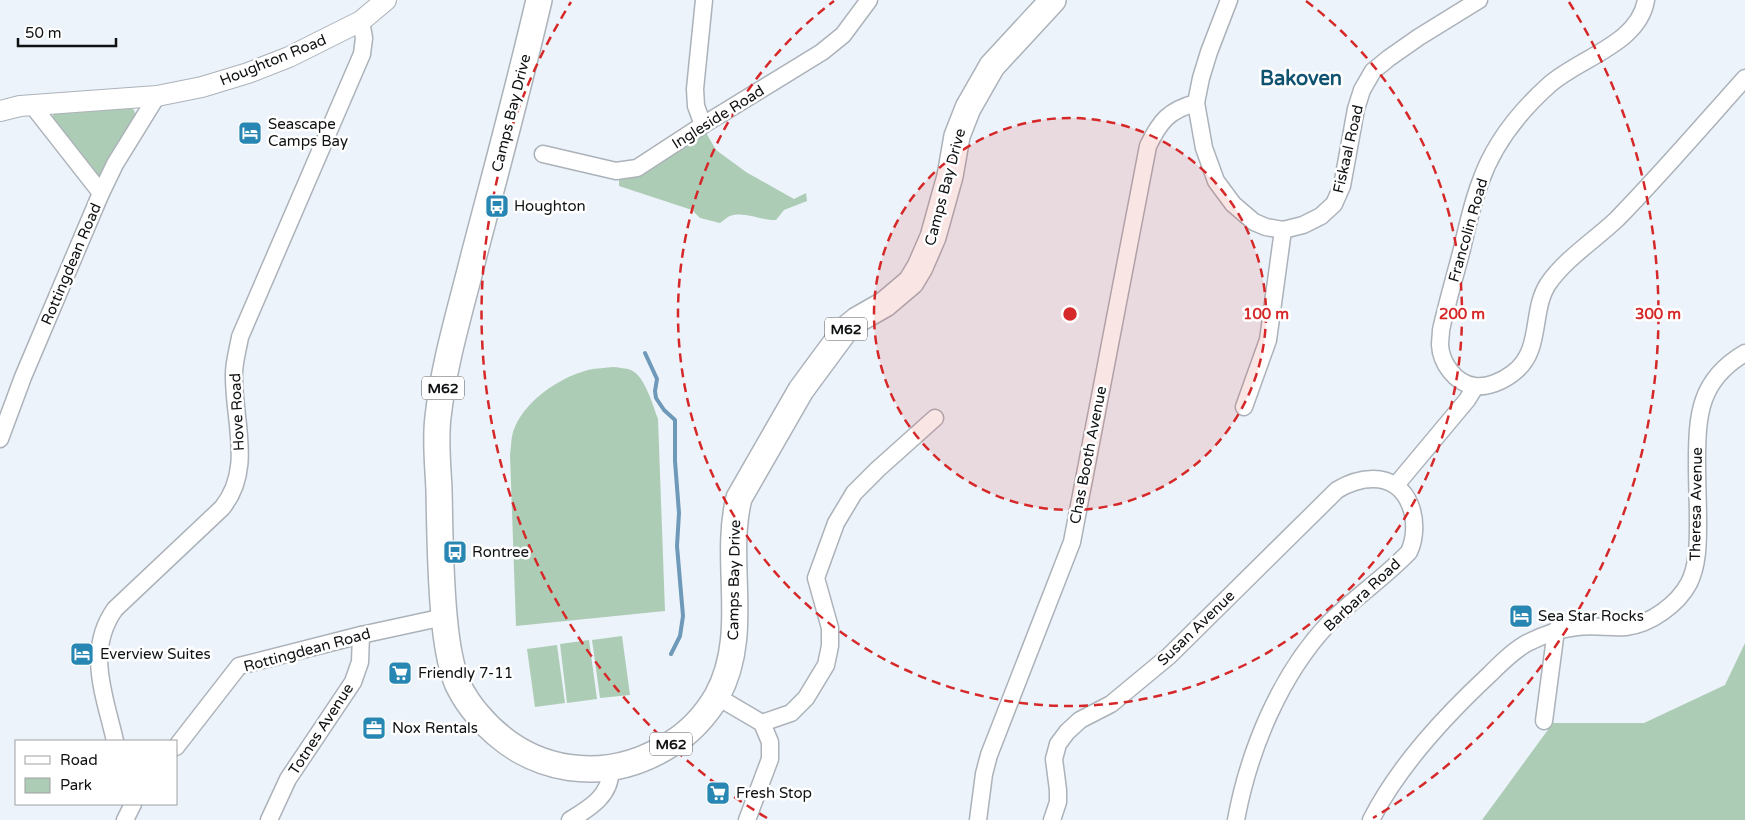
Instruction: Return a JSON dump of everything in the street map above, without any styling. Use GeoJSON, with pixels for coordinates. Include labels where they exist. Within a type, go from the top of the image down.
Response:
{"type":"FeatureCollection","features":[{"type":"Feature","properties":{"kind":"main road","name":"Camps Bay Drive"},"geometry":{"type":"LineString","coordinates":[[538,0],[456,326],[439,410],[437,437],[444,617],[451,662],[458,685],[472,708],[498,736],[516,749],[549,763],[591,770],[636,762],[656,754],[693,727],[707,711],[728,670],[735,638],[733,540],[734,518],[739,498],[801,390],[842,335],[858,320],[885,304],[911,282],[933,237],[950,176],[957,136],[968,108],[992,66],[1053,0]]}},
{"type":"Feature","properties":{"kind":"street","name":"Houghton Road"},"geometry":{"type":"LineString","coordinates":[[0,111],[9,107],[157,96],[202,87],[248,74],[289,57],[362,21],[386,0]]}},
{"type":"Feature","properties":{"kind":"street"},"geometry":{"type":"LineString","coordinates":[[703,125],[696,106],[695,89],[704,0]]}},
{"type":"Feature","properties":{"kind":"street","name":"Ingleside Road"},"geometry":{"type":"LineString","coordinates":[[543,154],[616,171],[627,171],[637,168],[822,52],[844,35],[869,0]]}},
{"type":"Feature","properties":{"kind":"street"},"geometry":{"type":"LineString","coordinates":[[1229,0],[1209,52],[1196,103],[1198,122],[1206,154],[1216,181],[1233,204],[1254,222],[1266,227],[1283,230],[1268,340],[1244,408]]}},
{"type":"Feature","properties":{"kind":"street","name":"Fiskaal Road"},"geometry":{"type":"LineString","coordinates":[[1283,230],[1303,225],[1321,216],[1334,204],[1342,186],[1356,109],[1362,90],[1374,72],[1389,58],[1418,37],[1479,0]]}},
{"type":"Feature","properties":{"kind":"street","name":"Francolin Road"},"geometry":{"type":"LineString","coordinates":[[1475,387],[1461,382],[1451,372],[1444,360],[1440,346],[1446,310],[1480,182],[1497,147],[1514,122],[1549,85],[1627,35],[1643,12],[1646,0]]}},
{"type":"Feature","properties":{"kind":"street","name":"Hove Road"},"geometry":{"type":"LineString","coordinates":[[115,740],[98,667],[102,634],[106,621],[115,609],[222,508],[230,498],[240,470],[234,374],[240,336],[362,54],[364,38],[362,21]]}},
{"type":"Feature","properties":{"kind":"street"},"geometry":{"type":"LineString","coordinates":[[1396,485],[1467,400],[1475,387],[1503,380],[1515,372],[1526,360],[1534,343],[1541,299],[1547,285],[1558,270],[1603,232],[1634,202],[1745,78]]}},
{"type":"Feature","properties":{"kind":"street","name":"Rottingdean Road"},"geometry":{"type":"LineString","coordinates":[[1,434],[101,192],[115,164],[157,96]]}},
{"type":"Feature","properties":{"kind":"street","name":"Chas Booth Avenue"},"geometry":{"type":"LineString","coordinates":[[978,820],[984,774],[989,755],[1072,542],[1148,146],[1165,118],[1183,106],[1196,103]]}},
{"type":"Feature","properties":{"kind":"street"},"geometry":{"type":"LineString","coordinates":[[32,105],[101,192]]}},
{"type":"Feature","properties":{"kind":"street","name":"Theresa Avenue"},"geometry":{"type":"LineString","coordinates":[[1371,820],[1402,771],[1452,712],[1510,655],[1525,644],[1556,630],[1591,626],[1627,626],[1642,623],[1670,606],[1682,593],[1689,583],[1695,566],[1697,548],[1697,441],[1700,409],[1705,394],[1713,380],[1726,367],[1745,353]]}},
{"type":"Feature","properties":{"kind":"street"},"geometry":{"type":"LineString","coordinates":[[762,723],[791,713],[806,698],[826,665],[830,646],[830,628],[816,578],[836,524],[854,493],[935,418]]}},
{"type":"Feature","properties":{"kind":"street","name":"Susan Avenue"},"geometry":{"type":"LineString","coordinates":[[1052,820],[1058,802],[1054,759],[1058,744],[1067,732],[1080,720],[1111,704],[1169,656],[1337,490],[1348,484],[1373,479],[1396,485]]}},
{"type":"Feature","properties":{"kind":"street","name":"Barbara Road"},"geometry":{"type":"LineString","coordinates":[[1236,820],[1242,790],[1260,735],[1297,665],[1329,624],[1408,552],[1414,541],[1414,516],[1406,497],[1396,485]]}},
{"type":"Feature","properties":{"kind":"street","name":"Rottingdean Road"},"geometry":{"type":"LineString","coordinates":[[178,744],[239,666],[248,662],[444,617]]}},
{"type":"Feature","properties":{"kind":"street"},"geometry":{"type":"LineString","coordinates":[[1544,721],[1556,630]]}},
{"type":"Feature","properties":{"kind":"street","name":"Totnes Avenue"},"geometry":{"type":"LineString","coordinates":[[269,820],[288,779],[353,682],[360,662],[361,635]]}},
{"type":"Feature","properties":{"kind":"street"},"geometry":{"type":"LineString","coordinates":[[716,696],[762,723],[770,742],[770,760],[748,820]]}},
{"type":"Feature","properties":{"kind":"street"},"geometry":{"type":"LineString","coordinates":[[570,820],[588,809],[603,795],[610,781],[610,768]]}},
{"type":"Feature","properties":{"kind":"green space"},"geometry":{"type":"Polygon","coordinates":[[[130,107],[134,110],[136,117],[101,176],[96,176],[52,119],[54,112],[130,107]]]}},
{"type":"Feature","properties":{"kind":"green space"},"geometry":{"type":"Polygon","coordinates":[[[705,131],[716,150],[746,172],[794,199],[806,193],[807,201],[784,210],[776,220],[736,215],[720,223],[700,218],[692,210],[619,186],[619,176],[705,131]]]}},
{"type":"Feature","properties":{"kind":"green space"},"geometry":{"type":"Polygon","coordinates":[[[614,367],[625,368],[636,373],[648,392],[658,419],[665,611],[516,626],[510,455],[513,432],[518,421],[533,401],[554,385],[588,370],[614,367]]]}},
{"type":"Feature","properties":{"kind":"green space"},"geometry":{"type":"Polygon","coordinates":[[[622,636],[630,695],[600,698],[592,640],[622,636]]]}},
{"type":"Feature","properties":{"kind":"green space"},"geometry":{"type":"Polygon","coordinates":[[[589,640],[597,699],[567,703],[560,644],[589,640]]]}},
{"type":"Feature","properties":{"kind":"green space"},"geometry":{"type":"Polygon","coordinates":[[[1745,643],[1745,820],[1482,820],[1553,723],[1644,723],[1725,685],[1745,643]]]}},
{"type":"Feature","properties":{"kind":"green space"},"geometry":{"type":"Polygon","coordinates":[[[557,645],[565,703],[535,707],[527,649],[557,645]]]}},
{"type":"Feature","properties":{"kind":"waterway"},"geometry":{"type":"LineString","coordinates":[[645,353],[657,379],[656,398],[664,410],[675,420],[675,461],[679,513],[677,546],[683,616],[680,636],[671,654]]}},
{"type":"Feature","properties":{"kind":"place","name":"Seascape Camps Bay"},"geometry":{"type":"Point","coordinates":[250,133]}},
{"type":"Feature","properties":{"kind":"place","name":"Houghton"},"geometry":{"type":"Point","coordinates":[497,206]}},
{"type":"Feature","properties":{"kind":"place","name":"Rontree"},"geometry":{"type":"Point","coordinates":[455,552]}},
{"type":"Feature","properties":{"kind":"place","name":"Sea Star Rocks"},"geometry":{"type":"Point","coordinates":[1521,616]}},
{"type":"Feature","properties":{"kind":"place","name":"Everview Suites"},"geometry":{"type":"Point","coordinates":[82,654]}},
{"type":"Feature","properties":{"kind":"place","name":"Friendly 7-11"},"geometry":{"type":"Point","coordinates":[400,673]}},
{"type":"Feature","properties":{"kind":"place","name":"Nox Rentals"},"geometry":{"type":"Point","coordinates":[374,728]}},
{"type":"Feature","properties":{"kind":"place","name":"Fresh Stop"},"geometry":{"type":"Point","coordinates":[718,793]}},
{"type":"Feature","properties":{"kind":"district","name":"Bakoven"},"geometry":{"type":"Point","coordinates":[1301,78]}}]}
